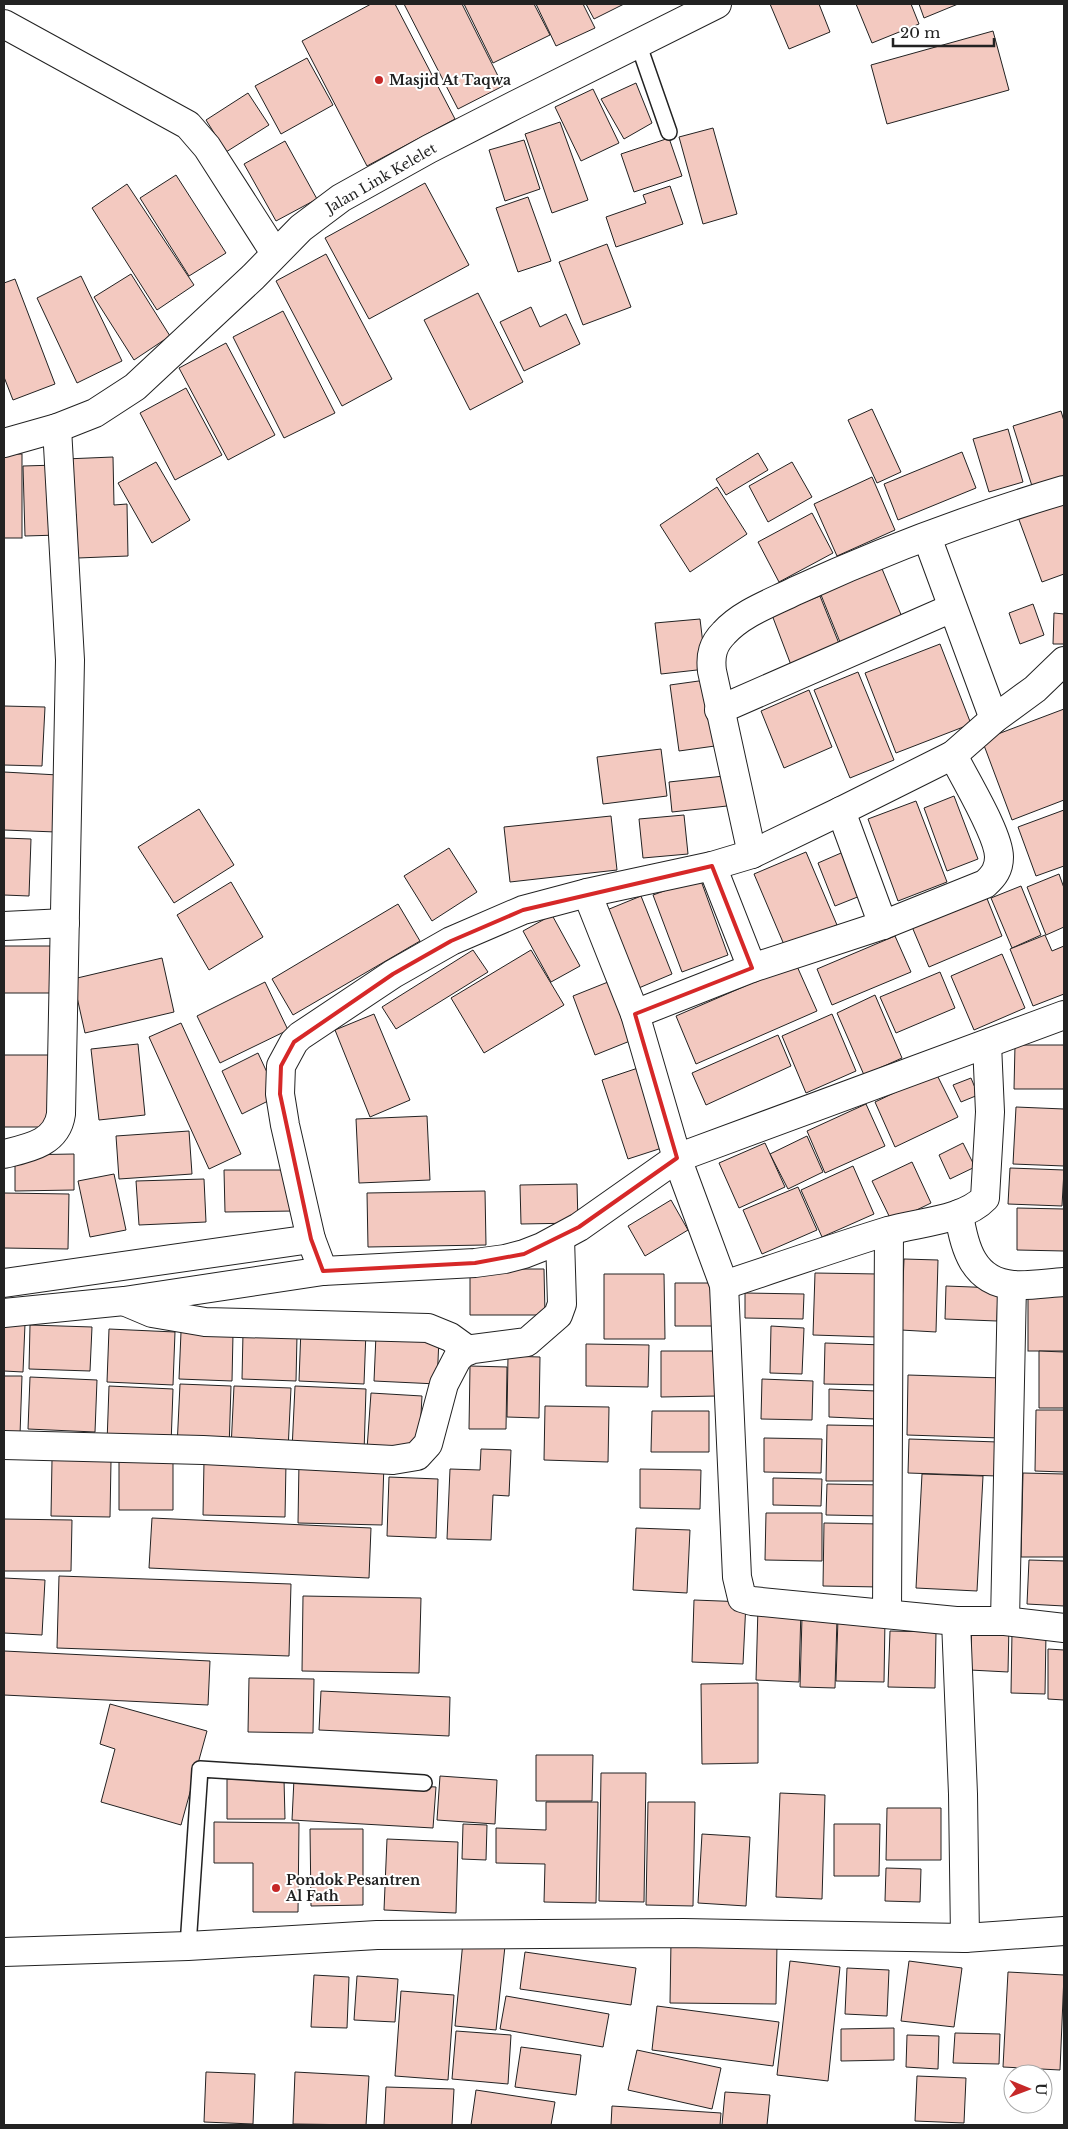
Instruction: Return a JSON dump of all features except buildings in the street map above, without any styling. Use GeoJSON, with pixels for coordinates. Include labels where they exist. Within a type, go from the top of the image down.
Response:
{"type":"FeatureCollection","features":[{"type":"Feature","properties":{"kind":"street","name":"Jalan Link Kelelet"},"geometry":{"type":"LineString","coordinates":[[4,444],[57,428],[95,413],[135,387],[253,277],[301,228],[341,198],[429,149],[717,4]]}},
{"type":"Feature","properties":{"kind":"street"},"geometry":{"type":"LineString","coordinates":[[4,24],[188,125],[207,147],[275,253]]}},
{"type":"Feature","properties":{"kind":"street"},"geometry":{"type":"LineString","coordinates":[[4,1154],[42,1142],[54,1134],[60,1122],[70,660],[57,428]]}},
{"type":"Feature","properties":{"kind":"street"},"geometry":{"type":"LineString","coordinates":[[752,854],[711,661],[716,642],[729,627],[760,608],[845,568],[1030,500],[1064,490]]}},
{"type":"Feature","properties":{"kind":"street"},"geometry":{"type":"LineString","coordinates":[[927,537],[994,719]]}},
{"type":"Feature","properties":{"kind":"street"},"geometry":{"type":"LineString","coordinates":[[720,710],[952,608]]}},
{"type":"Feature","properties":{"kind":"street"},"geometry":{"type":"LineString","coordinates":[[323,1271],[311,1239],[285,1125],[280,1094],[281,1066],[294,1042],[340,1008],[393,974],[451,941],[522,910],[587,893],[712,866],[752,854],[842,811],[953,755],[1064,662]]}},
{"type":"Feature","properties":{"kind":"street"},"geometry":{"type":"LineString","coordinates":[[636,1014],[752,968],[883,925],[985,884],[997,870],[998,848],[992,831],[953,755]]}},
{"type":"Feature","properties":{"kind":"street"},"geometry":{"type":"LineString","coordinates":[[842,811],[883,925]]}},
{"type":"Feature","properties":{"kind":"street"},"geometry":{"type":"LineString","coordinates":[[712,866],[752,968]]}},
{"type":"Feature","properties":{"kind":"street"},"geometry":{"type":"LineString","coordinates":[[587,893],[636,1014],[677,1158],[724,1285],[737,1578],[741,1596],[752,1601],[956,1621],[1005,1621],[1064,1628]]}},
{"type":"Feature","properties":{"kind":"street"},"geometry":{"type":"LineString","coordinates":[[4,926],[65,923]]}},
{"type":"Feature","properties":{"kind":"street"},"geometry":{"type":"LineString","coordinates":[[4,1312],[124,1301],[323,1271],[505,1259],[542,1248],[560,1238],[677,1158],[1064,1015]]}},
{"type":"Feature","properties":{"kind":"street"},"geometry":{"type":"LineString","coordinates":[[724,1285],[889,1231],[976,1208],[985,1198],[990,1112],[987,1044]]}},
{"type":"Feature","properties":{"kind":"street"},"geometry":{"type":"LineString","coordinates":[[959,1214],[970,1258],[978,1269],[992,1279],[1012,1285],[1064,1282]]}},
{"type":"Feature","properties":{"kind":"street"},"geometry":{"type":"LineString","coordinates":[[886,1613],[889,1231]]}},
{"type":"Feature","properties":{"kind":"street"},"geometry":{"type":"LineString","coordinates":[[4,1445],[203,1450],[393,1460],[417,1456],[426,1449],[444,1384],[457,1359],[468,1350],[527,1342],[558,1315],[562,1304],[560,1238]]}},
{"type":"Feature","properties":{"kind":"street"},"geometry":{"type":"LineString","coordinates":[[4,1283],[311,1239]]}},
{"type":"Feature","properties":{"kind":"street"},"geometry":{"type":"LineString","coordinates":[[1005,1621],[1012,1285]]}},
{"type":"Feature","properties":{"kind":"street"},"geometry":{"type":"LineString","coordinates":[[124,1301],[152,1313],[206,1322],[428,1328],[450,1336],[468,1350]]}},
{"type":"Feature","properties":{"kind":"street"},"geometry":{"type":"LineString","coordinates":[[956,1621],[963,1794],[965,1938]]}},
{"type":"Feature","properties":{"kind":"street"},"geometry":{"type":"LineString","coordinates":[[4,1952],[188,1946],[377,1935],[683,1933],[965,1938],[1064,1931]]}},
{"type":"Feature","properties":{"kind":"lane"},"geometry":{"type":"LineString","coordinates":[[638,43],[669,132]]}},
{"type":"Feature","properties":{"kind":"lane"},"geometry":{"type":"LineString","coordinates":[[188,1946],[200,1769],[424,1783]]}},
{"type":"Feature","properties":{"kind":"highlighted area"},"geometry":{"type":"Polygon","coordinates":[[[712,866],[752,968],[635,1014],[677,1158],[579,1227],[524,1254],[475,1263],[323,1271],[311,1239],[280,1094],[281,1066],[294,1042],[393,974],[451,941],[523,910],[712,866]]]}},
{"type":"Feature","properties":{"kind":"place","name":"Masjid At Taqwa"},"geometry":{"type":"Point","coordinates":[379,80]}},
{"type":"Feature","properties":{"kind":"place","name":"Pondok Pesantren Al Fath"},"geometry":{"type":"Point","coordinates":[276,1888]}}]}
